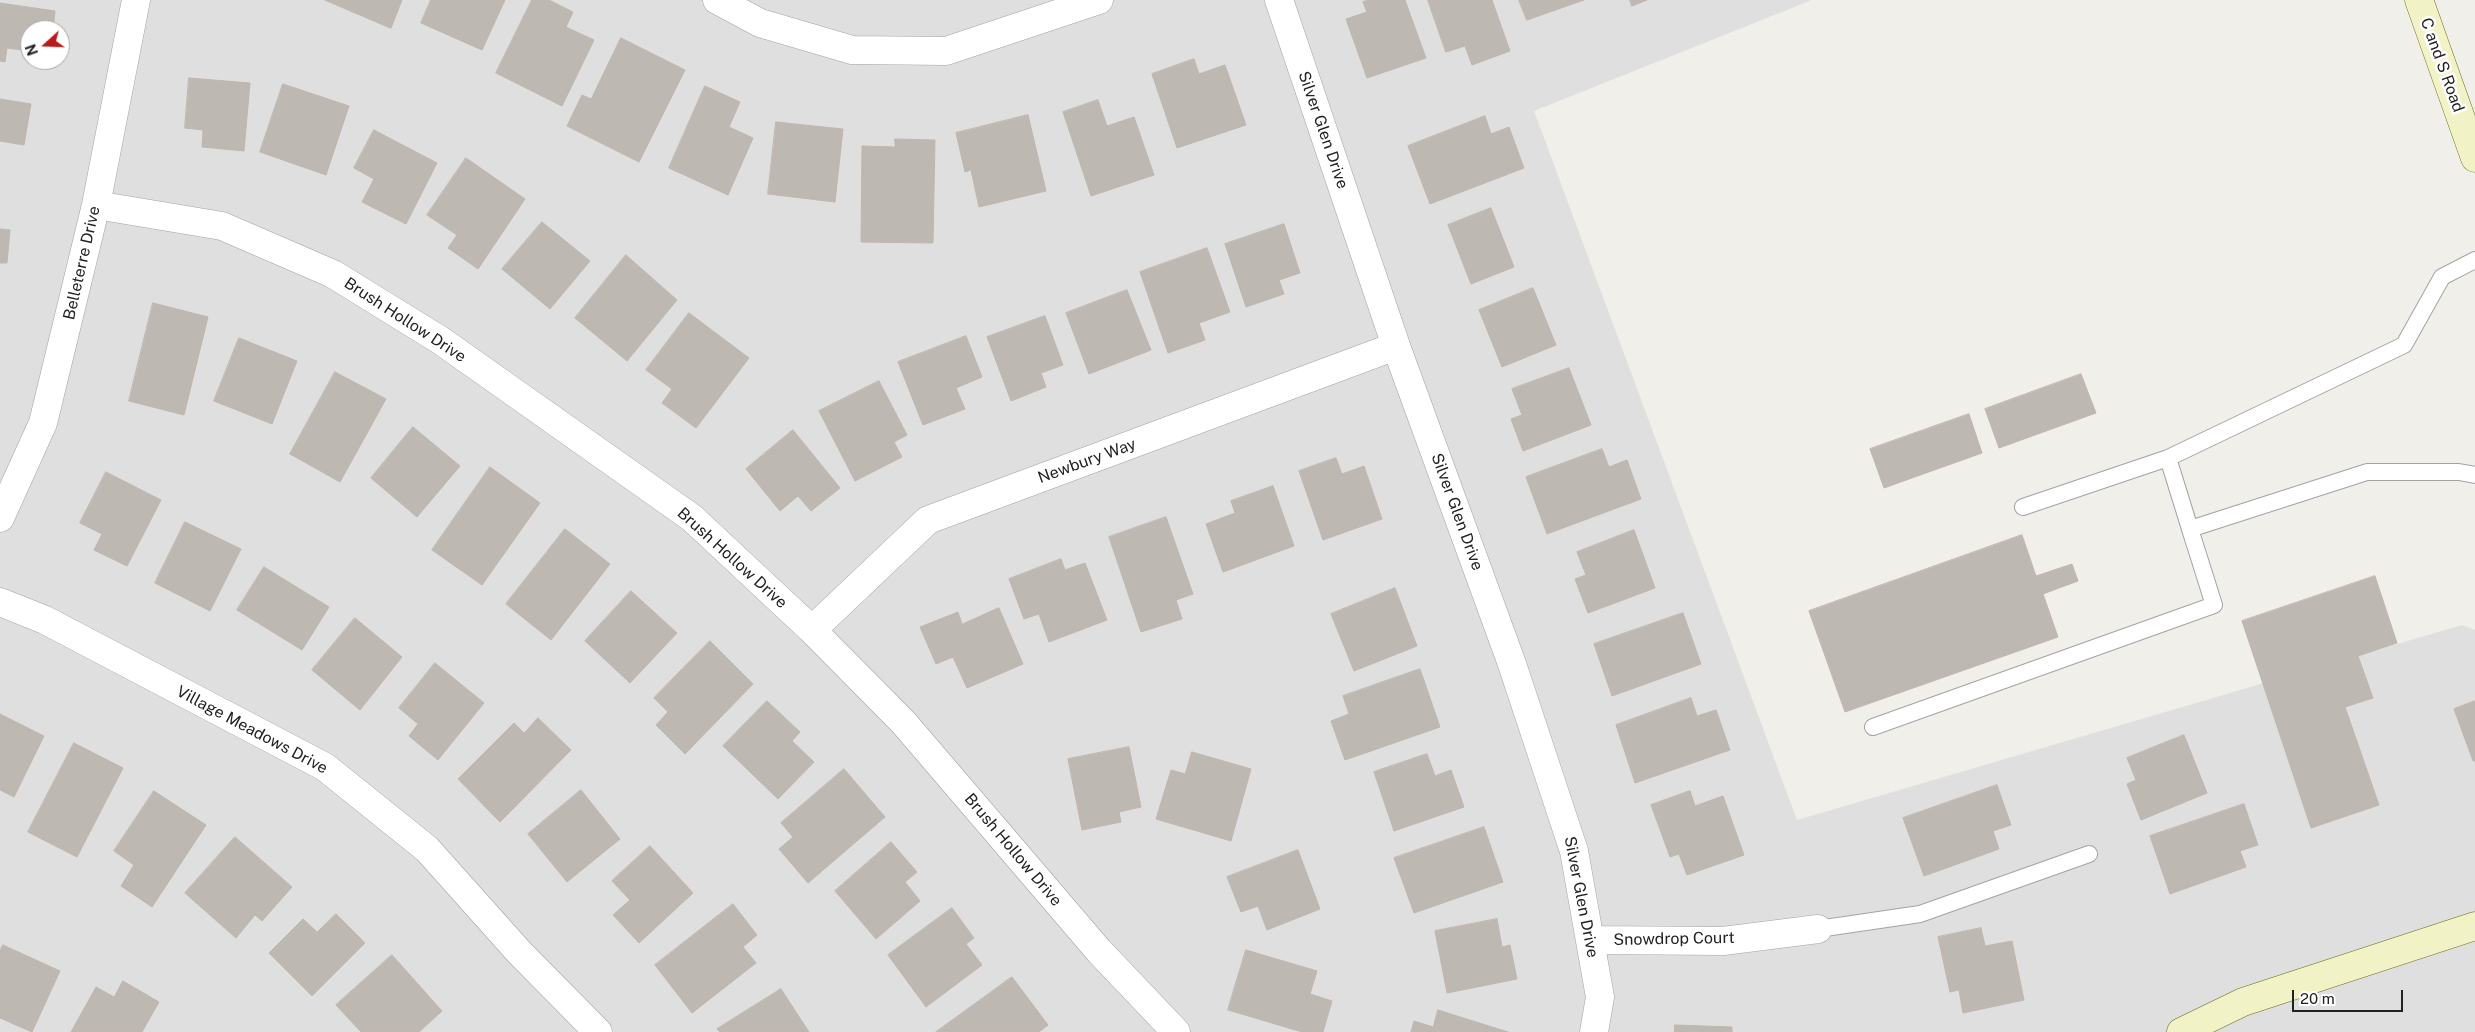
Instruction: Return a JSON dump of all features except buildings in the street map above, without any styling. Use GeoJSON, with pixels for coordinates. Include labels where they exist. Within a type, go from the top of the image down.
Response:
{"type":"FeatureCollection","features":[{"type":"Feature","properties":{"kind":"main road","name":"C and S Road"},"geometry":{"type":"LineString","coordinates":[[2418,0],[2475,158]]}},
{"type":"Feature","properties":{"kind":"main road"},"geometry":{"type":"LineString","coordinates":[[2181,1032],[2243,1002],[2475,926]]}},
{"type":"Feature","properties":{"kind":"street","name":"Belleterre Drive"},"geometry":{"type":"LineString","coordinates":[[0,518],[43,423],[96,205],[136,0]]}},
{"type":"Feature","properties":{"kind":"street"},"geometry":{"type":"LineString","coordinates":[[717,0],[760,22],[852,50],[946,50],[1099,0]]}},
{"type":"Feature","properties":{"kind":"street","name":"Silver Glen Drive"},"geometry":{"type":"LineString","coordinates":[[1279,0],[1396,346],[1512,664],[1574,851],[1600,997],[1594,1032]]}},
{"type":"Feature","properties":{"kind":"street","name":"Brush Hollow Drive"},"geometry":{"type":"LineString","coordinates":[[96,205],[222,226],[333,274],[440,340],[692,518],[812,630],[904,723],[1099,951],[1176,1032]]}},
{"type":"Feature","properties":{"kind":"street","name":"Newbury Way"},"geometry":{"type":"LineString","coordinates":[[812,630],[928,520],[1396,346]]}},
{"type":"Feature","properties":{"kind":"street","name":"Village Meadows Drive"},"geometry":{"type":"LineString","coordinates":[[0,602],[45,620],[325,768],[427,848],[519,952],[598,1032]]}},
{"type":"Feature","properties":{"kind":"street","name":"Snowdrop Court"},"geometry":{"type":"LineString","coordinates":[[1590,940],[1723,941],[1818,929]]}},
{"type":"Feature","properties":{"kind":"lane"},"geometry":{"type":"LineString","coordinates":[[2023,507],[2166,459],[2404,345],[2442,277],[2475,260]]}},
{"type":"Feature","properties":{"kind":"lane"},"geometry":{"type":"LineString","coordinates":[[1873,727],[2214,605],[2168,458],[2166,459]]}},
{"type":"Feature","properties":{"kind":"lane"},"geometry":{"type":"LineString","coordinates":[[2190,529],[2366,472],[2460,472],[2475,475]]}},
{"type":"Feature","properties":{"kind":"lane"},"geometry":{"type":"LineString","coordinates":[[1818,929],[1920,914],[2089,854]]}},
{"type":"Feature","properties":{"kind":"shaded area"},"geometry":{"type":"Polygon","coordinates":[[[0,0],[1812,0],[1534,111],[1797,820],[2462,625],[2475,630],[2475,1032],[0,1032],[0,0]]]}}]}
